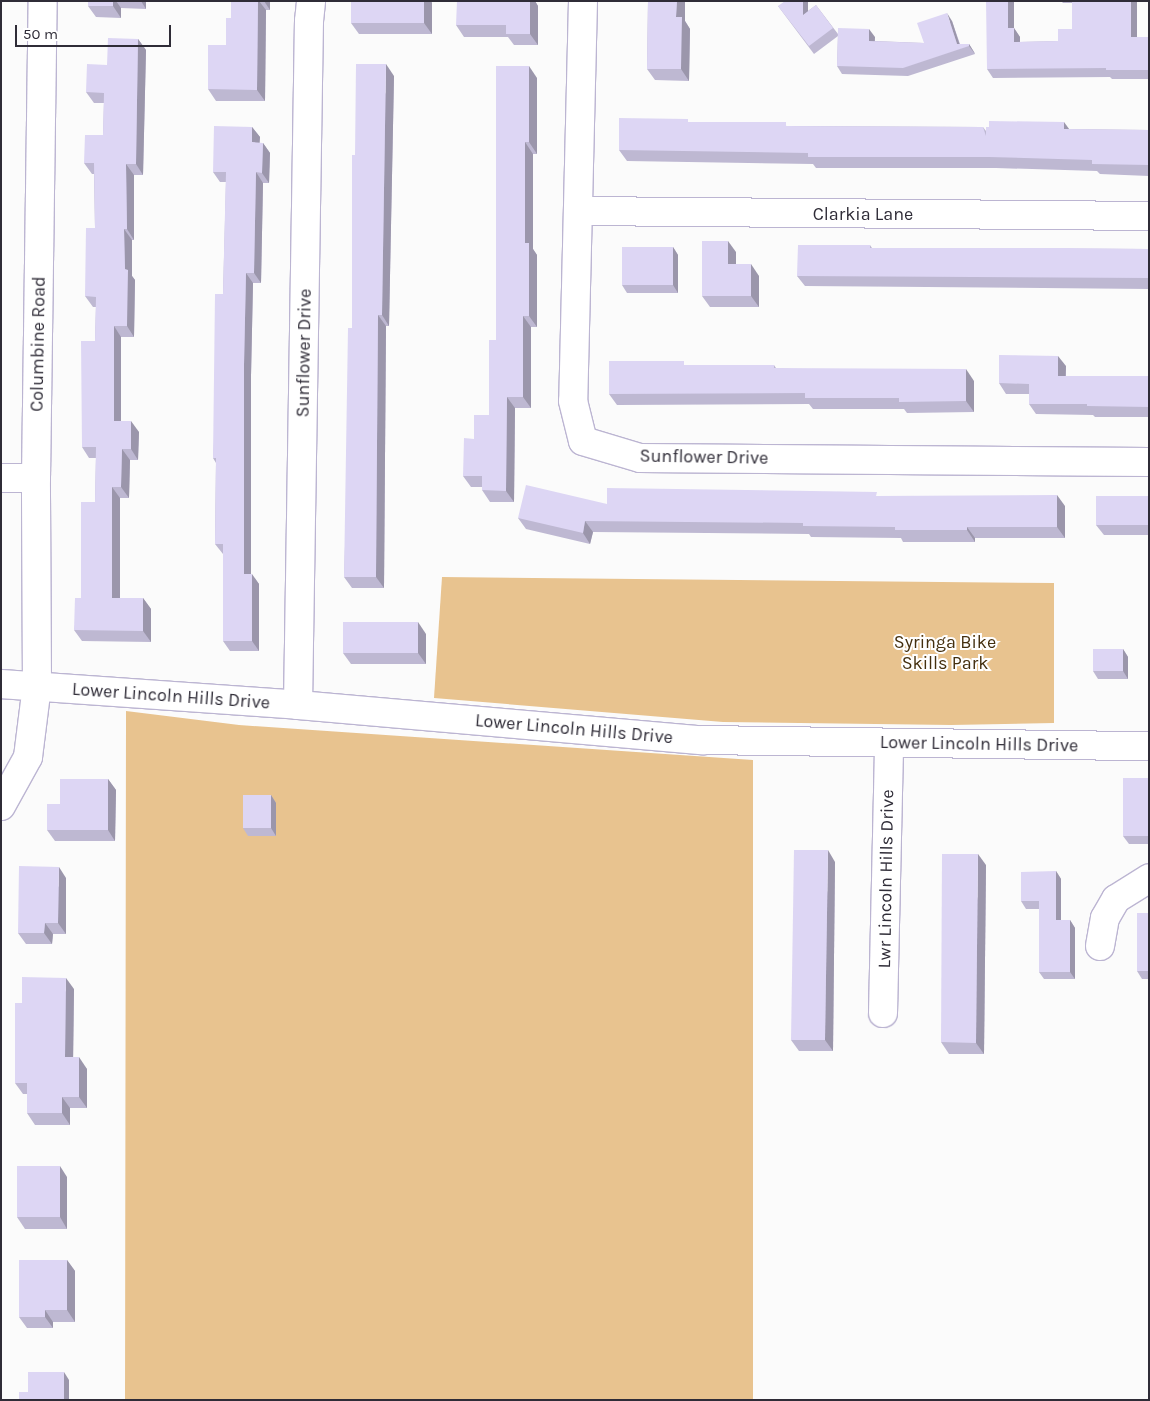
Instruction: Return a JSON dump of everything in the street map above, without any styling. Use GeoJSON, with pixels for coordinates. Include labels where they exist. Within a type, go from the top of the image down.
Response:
{"type":"FeatureCollection","features":[{"type":"Feature","properties":{"kind":"street","name":"Columbine Road"},"geometry":{"type":"LineString","coordinates":[[1,806],[28,757],[37,686],[36,478],[43,1]]}},
{"type":"Feature","properties":{"kind":"street","name":"Sunflower Drive"},"geometry":{"type":"LineString","coordinates":[[298,705],[309,21],[311,1]]}},
{"type":"Feature","properties":{"kind":"street","name":"Sunflower Drive"},"geometry":{"type":"LineString","coordinates":[[583,1],[572,401],[583,440],[640,458],[1149,462]]}},
{"type":"Feature","properties":{"kind":"street","name":"Clarkia Lane"},"geometry":{"type":"LineString","coordinates":[[578,211],[1149,216]]}},
{"type":"Feature","properties":{"kind":"street"},"geometry":{"type":"LineString","coordinates":[[1,478],[36,478]]}},
{"type":"Feature","properties":{"kind":"street","name":"Lower Lincoln Hills Drive"},"geometry":{"type":"LineString","coordinates":[[1,684],[298,705],[702,740],[1149,746]]}},
{"type":"Feature","properties":{"kind":"street","name":"Lwr Lincoln Hills Drive"},"geometry":{"type":"LineString","coordinates":[[883,1014],[889,744]]}},
{"type":"Feature","properties":{"kind":"street"},"geometry":{"type":"LineString","coordinates":[[1100,946],[1105,918],[1116,899],[1149,878]]}},
{"type":"Feature","properties":{"kind":"green space","name":"Syringa Bike Skills Park"},"geometry":{"type":"Polygon","coordinates":[[[442,577],[1054,583],[1054,723],[951,725],[723,722],[434,698],[442,577]]]}},
{"type":"Feature","properties":{"kind":"green space"},"geometry":{"type":"Polygon","coordinates":[[[126,711],[239,725],[753,760],[753,1400],[125,1400],[126,711]]]}},
{"type":"Feature","properties":{"kind":"building"},"geometry":{"type":"Polygon","coordinates":[[[88,1],[113,1],[113,6],[88,6],[88,1]]]}},
{"type":"Feature","properties":{"kind":"building"},"geometry":{"type":"Polygon","coordinates":[[[231,1],[258,1],[257,90],[208,89],[208,45],[226,45],[226,18],[231,18],[231,1]]]}},
{"type":"Feature","properties":{"kind":"building"},"geometry":{"type":"Polygon","coordinates":[[[351,1],[424,1],[424,23],[351,23],[351,1]]]}},
{"type":"Feature","properties":{"kind":"building"},"geometry":{"type":"Polygon","coordinates":[[[457,1],[530,1],[530,34],[506,34],[506,25],[456,25],[457,1]]]}},
{"type":"Feature","properties":{"kind":"building"},"geometry":{"type":"Polygon","coordinates":[[[648,1],[677,1],[676,17],[682,17],[681,69],[647,69],[648,1]]]}},
{"type":"Feature","properties":{"kind":"building"},"geometry":{"type":"Polygon","coordinates":[[[785,1],[803,1],[803,15],[816,5],[833,28],[809,46],[778,6],[785,1]]]}},
{"type":"Feature","properties":{"kind":"building"},"geometry":{"type":"Polygon","coordinates":[[[986,1],[1008,1],[1008,28],[1014,28],[1014,42],[1058,41],[1058,29],[1072,29],[1072,1],[1131,1],[1131,37],[1148,37],[1148,70],[1106,70],[1106,68],[987,69],[986,1]]]}},
{"type":"Feature","properties":{"kind":"building"},"geometry":{"type":"Polygon","coordinates":[[[947,13],[957,44],[969,44],[969,46],[903,68],[837,66],[838,28],[869,29],[869,41],[924,43],[917,23],[947,13]]]}},
{"type":"Feature","properties":{"kind":"building"},"geometry":{"type":"Polygon","coordinates":[[[108,38],[138,39],[136,164],[126,164],[127,229],[124,229],[125,269],[128,270],[127,326],[114,326],[114,421],[131,421],[131,449],[122,449],[121,487],[112,487],[112,598],[143,598],[143,631],[74,630],[75,598],[81,598],[81,502],[95,502],[96,447],[82,447],[81,341],[95,341],[96,297],[85,296],[86,228],[95,228],[94,163],[84,163],[85,135],[103,135],[104,93],[86,92],[87,64],[107,65],[108,38]]]}},
{"type":"Feature","properties":{"kind":"building"},"geometry":{"type":"Polygon","coordinates":[[[356,64],[386,64],[382,315],[378,315],[376,577],[344,577],[348,328],[352,328],[352,155],[355,155],[356,64]]]}},
{"type":"Feature","properties":{"kind":"building"},"geometry":{"type":"Polygon","coordinates":[[[496,66],[529,66],[529,142],[525,142],[525,243],[529,243],[529,316],[523,316],[523,397],[507,397],[506,491],[482,490],[482,476],[463,476],[464,438],[474,439],[474,415],[489,415],[489,340],[496,340],[496,66]]]}},
{"type":"Feature","properties":{"kind":"building"},"geometry":{"type":"Polygon","coordinates":[[[619,118],[688,119],[688,122],[786,122],[786,126],[983,127],[986,136],[986,127],[989,127],[989,121],[1064,122],[1064,129],[1149,130],[1149,165],[1092,164],[1092,160],[989,157],[808,157],[808,153],[619,150],[619,118]]]}},
{"type":"Feature","properties":{"kind":"building"},"geometry":{"type":"Polygon","coordinates":[[[214,126],[252,127],[252,142],[263,143],[262,173],[256,172],[254,273],[246,273],[244,574],[252,574],[252,641],[223,641],[223,544],[215,544],[216,458],[213,458],[215,294],[223,294],[226,172],[213,172],[214,126]]]}},
{"type":"Feature","properties":{"kind":"building"},"geometry":{"type":"Polygon","coordinates":[[[702,241],[728,241],[728,264],[751,264],[751,296],[702,296],[702,241]]]}},
{"type":"Feature","properties":{"kind":"building"},"geometry":{"type":"Polygon","coordinates":[[[798,245],[870,245],[870,248],[1149,249],[1149,278],[797,276],[798,245]]]}},
{"type":"Feature","properties":{"kind":"building"},"geometry":{"type":"Polygon","coordinates":[[[622,247],[673,247],[673,285],[622,285],[622,247]]]}},
{"type":"Feature","properties":{"kind":"building"},"geometry":{"type":"Polygon","coordinates":[[[999,355],[1058,356],[1058,376],[1149,376],[1149,407],[1029,404],[1029,384],[999,383],[999,355]]]}},
{"type":"Feature","properties":{"kind":"building"},"geometry":{"type":"Polygon","coordinates":[[[609,361],[684,361],[684,365],[774,365],[774,368],[966,369],[966,401],[899,402],[899,398],[805,398],[805,393],[609,394],[609,361]]]}},
{"type":"Feature","properties":{"kind":"building"},"geometry":{"type":"Polygon","coordinates":[[[526,485],[607,504],[607,488],[877,492],[876,496],[1057,495],[1057,527],[967,527],[967,530],[895,530],[895,527],[803,526],[803,523],[585,521],[583,533],[518,518],[526,485]]]}},
{"type":"Feature","properties":{"kind":"building"},"geometry":{"type":"Polygon","coordinates":[[[1096,496],[1149,496],[1149,525],[1096,525],[1096,496]]]}},
{"type":"Feature","properties":{"kind":"building"},"geometry":{"type":"Polygon","coordinates":[[[343,622],[418,622],[418,653],[343,653],[343,622]]]}},
{"type":"Feature","properties":{"kind":"building"},"geometry":{"type":"Polygon","coordinates":[[[1093,649],[1123,649],[1123,671],[1093,671],[1093,649]]]}},
{"type":"Feature","properties":{"kind":"building"},"geometry":{"type":"Polygon","coordinates":[[[1123,778],[1149,778],[1149,836],[1123,836],[1123,778]]]}},
{"type":"Feature","properties":{"kind":"building"},"geometry":{"type":"Polygon","coordinates":[[[60,779],[108,779],[108,830],[47,830],[47,804],[60,804],[60,779]]]}},
{"type":"Feature","properties":{"kind":"building"},"geometry":{"type":"Polygon","coordinates":[[[243,795],[271,795],[271,828],[243,828],[243,795]]]}},
{"type":"Feature","properties":{"kind":"building"},"geometry":{"type":"Polygon","coordinates":[[[794,850],[828,850],[825,1040],[791,1040],[794,850]]]}},
{"type":"Feature","properties":{"kind":"building"},"geometry":{"type":"Polygon","coordinates":[[[942,854],[978,854],[976,1043],[941,1042],[942,854]]]}},
{"type":"Feature","properties":{"kind":"building"},"geometry":{"type":"Polygon","coordinates":[[[19,866],[59,867],[58,923],[45,923],[44,933],[18,933],[19,866]]]}},
{"type":"Feature","properties":{"kind":"building"},"geometry":{"type":"Polygon","coordinates":[[[1056,871],[1056,920],[1070,920],[1070,972],[1039,972],[1039,901],[1021,901],[1021,872],[1056,871]]]}},
{"type":"Feature","properties":{"kind":"building"},"geometry":{"type":"Polygon","coordinates":[[[1137,913],[1149,913],[1149,971],[1137,971],[1137,913]]]}},
{"type":"Feature","properties":{"kind":"building"},"geometry":{"type":"Polygon","coordinates":[[[22,977],[66,978],[65,1057],[79,1057],[79,1097],[62,1097],[62,1113],[27,1113],[27,1083],[15,1083],[15,1003],[22,1003],[22,977]]]}},
{"type":"Feature","properties":{"kind":"building"},"geometry":{"type":"Polygon","coordinates":[[[17,1166],[60,1166],[60,1217],[17,1217],[17,1166]]]}},
{"type":"Feature","properties":{"kind":"building"},"geometry":{"type":"Polygon","coordinates":[[[19,1260],[67,1260],[67,1310],[45,1310],[45,1317],[19,1317],[19,1260]]]}},
{"type":"Feature","properties":{"kind":"building"},"geometry":{"type":"Polygon","coordinates":[[[28,1372],[64,1372],[64,1400],[19,1400],[19,1392],[28,1392],[28,1372]]]}}]}
